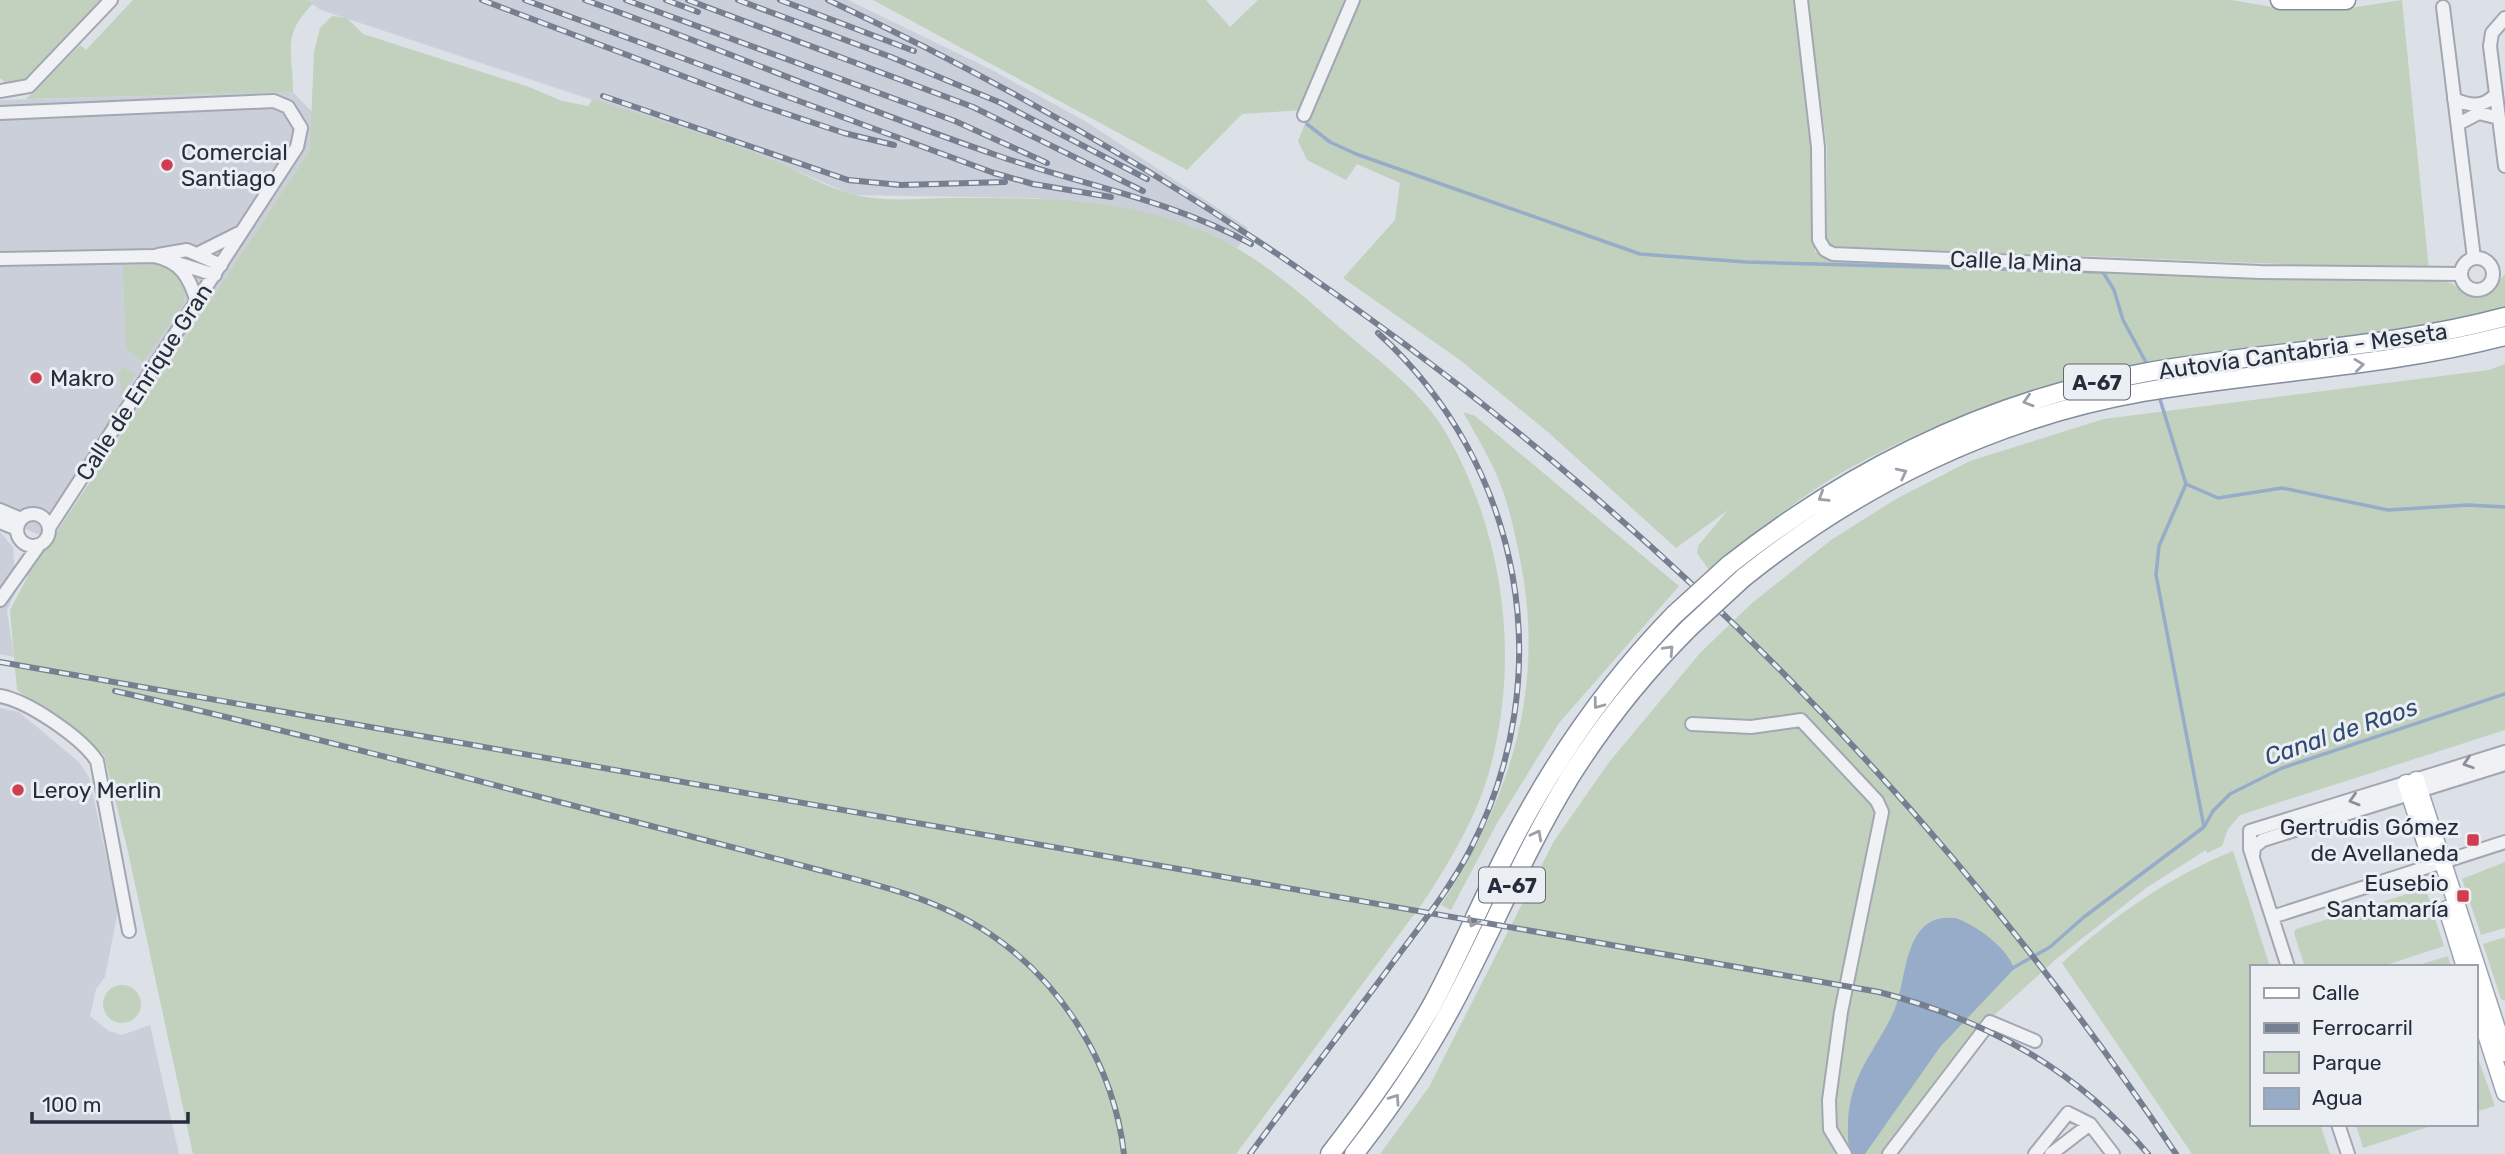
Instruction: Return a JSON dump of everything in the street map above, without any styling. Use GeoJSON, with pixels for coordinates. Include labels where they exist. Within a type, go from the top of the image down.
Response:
{"type":"FeatureCollection","features":[{"type":"Feature","properties":{"kind":"highway"},"geometry":{"type":"LineString","coordinates":[[2280,0],[2346,0]]}},
{"type":"Feature","properties":{"kind":"highway","name":"Autovía Cantabria - Meseta"},"geometry":{"type":"LineString","coordinates":[[1330,1154],[1404,1052],[1444,982],[1513,840],[1551,772],[1612,685],[1674,615],[1729,565],[1805,508],[1873,467],[1943,432],[2016,405],[2093,383],[2144,373],[2379,343],[2505,317]]}},
{"type":"Feature","properties":{"kind":"highway","name":"Autovía Cantabria - Meseta"},"geometry":{"type":"LineString","coordinates":[[1354,1154],[1395,1099],[1437,1033],[1532,845],[1570,777],[1631,692],[1689,628],[1744,579],[1805,531],[1872,489],[1943,454],[2039,417],[2142,392],[2403,358],[2505,336]]}},
{"type":"Feature","properties":{"kind":"highway"},"geometry":{"type":"LineString","coordinates":[[1320,1154],[1404,1052]]}},
{"type":"Feature","properties":{"kind":"main road"},"geometry":{"type":"LineString","coordinates":[[2413,787],[2470,965]]}},
{"type":"Feature","properties":{"kind":"main road"},"geometry":{"type":"LineString","coordinates":[[2438,864],[2464,965]]}},
{"type":"Feature","properties":{"kind":"main road"},"geometry":{"type":"LineString","coordinates":[[2477,986],[2490,1026],[2505,1093]]}},
{"type":"Feature","properties":{"kind":"main road"},"geometry":{"type":"LineString","coordinates":[[2477,1003],[2505,1053]]}},
{"type":"Feature","properties":{"kind":"street"},"geometry":{"type":"LineString","coordinates":[[0,91],[29,86],[111,0]]}},
{"type":"Feature","properties":{"kind":"street"},"geometry":{"type":"LineString","coordinates":[[1304,115],[1353,0]]}},
{"type":"Feature","properties":{"kind":"street","name":"Calle la Mina"},"geometry":{"type":"LineString","coordinates":[[1801,0],[1818,147],[1819,240],[1825,250],[1833,254],[2260,272],[2462,274]]}},
{"type":"Feature","properties":{"kind":"street"},"geometry":{"type":"LineString","coordinates":[[2442,2],[2474,258]]}},
{"type":"Feature","properties":{"kind":"street"},"geometry":{"type":"LineString","coordinates":[[2505,18],[2496,27],[2490,41],[2505,166]]}},
{"type":"Feature","properties":{"kind":"street"},"geometry":{"type":"LineString","coordinates":[[2454,99],[2478,105],[2488,102],[2499,106]]}},
{"type":"Feature","properties":{"kind":"street","name":"Calle de Enrique Gran"},"geometry":{"type":"LineString","coordinates":[[0,113],[283,102],[301,128],[300,140],[243,232],[49,528]]}},
{"type":"Feature","properties":{"kind":"street"},"geometry":{"type":"LineString","coordinates":[[2458,124],[2499,106]]}},
{"type":"Feature","properties":{"kind":"street"},"geometry":{"type":"LineString","coordinates":[[0,259],[154,256],[176,250],[199,253],[243,232]]}},
{"type":"Feature","properties":{"kind":"street"},"geometry":{"type":"LineString","coordinates":[[199,253],[218,270]]}},
{"type":"Feature","properties":{"kind":"street"},"geometry":{"type":"LineString","coordinates":[[154,256],[218,270]]}},
{"type":"Feature","properties":{"kind":"street"},"geometry":{"type":"LineString","coordinates":[[2474,258],[2486,261],[2499,270],[2489,284],[2481,289],[2467,286],[2462,274],[2465,264],[2474,258]]}},
{"type":"Feature","properties":{"kind":"street"},"geometry":{"type":"LineString","coordinates":[[174,261],[190,280],[197,302]]}},
{"type":"Feature","properties":{"kind":"street","name":"Calle de Enrique Gran"},"geometry":{"type":"LineString","coordinates":[[40,515],[68,499]]}},
{"type":"Feature","properties":{"kind":"street"},"geometry":{"type":"LineString","coordinates":[[0,510],[19,524],[23,543],[19,573]]}},
{"type":"Feature","properties":{"kind":"street"},"geometry":{"type":"LineString","coordinates":[[0,522],[19,524],[30,514],[40,515],[49,528],[47,538],[39,545],[0,600]]}},
{"type":"Feature","properties":{"kind":"street"},"geometry":{"type":"LineString","coordinates":[[23,543],[39,545]]}},
{"type":"Feature","properties":{"kind":"street"},"geometry":{"type":"LineString","coordinates":[[0,696],[15,699],[31,707],[88,750],[97,761],[129,931]]}},
{"type":"Feature","properties":{"kind":"street"},"geometry":{"type":"LineString","coordinates":[[1692,724],[1704,722],[1751,727],[1801,720],[1877,801],[1882,812],[1841,1013],[1829,1100],[1830,1129],[1844,1154]]}},
{"type":"Feature","properties":{"kind":"street"},"geometry":{"type":"LineString","coordinates":[[2253,858],[2254,847],[2263,840],[2505,752]]}},
{"type":"Feature","properties":{"kind":"street"},"geometry":{"type":"LineString","coordinates":[[2287,965],[2253,858],[2248,839],[2250,831],[2505,764]]}},
{"type":"Feature","properties":{"kind":"street"},"geometry":{"type":"LineString","coordinates":[[2272,917],[2505,842]]}},
{"type":"Feature","properties":{"kind":"street"},"geometry":{"type":"LineString","coordinates":[[1889,1154],[1990,1022],[2035,1041]]}},
{"type":"Feature","properties":{"kind":"street"},"geometry":{"type":"LineString","coordinates":[[2035,1154],[2068,1113],[2090,1124],[2113,1154]]}},
{"type":"Feature","properties":{"kind":"street"},"geometry":{"type":"LineString","coordinates":[[2051,1154],[2090,1124]]}},
{"type":"Feature","properties":{"kind":"street"},"geometry":{"type":"LineString","coordinates":[[2339,1126],[2348,1154]]}},
{"type":"Feature","properties":{"kind":"shaded area"},"geometry":{"type":"Polygon","coordinates":[[[306,0],[848,0],[990,69],[1085,121],[1248,228],[1238,248],[1191,226],[1037,198],[853,195],[767,158],[321,10],[306,0]]]}},
{"type":"Feature","properties":{"kind":"shaded area"},"geometry":{"type":"Polygon","coordinates":[[[293,92],[316,116],[310,150],[49,539],[0,518],[0,100],[293,92]]]}},
{"type":"Feature","properties":{"kind":"shaded area"},"geometry":{"type":"Polygon","coordinates":[[[0,532],[13,547],[14,565],[24,574],[7,610],[14,657],[0,654],[0,532]]]}},
{"type":"Feature","properties":{"kind":"shaded area"},"geometry":{"type":"Polygon","coordinates":[[[0,708],[19,712],[79,762],[89,777],[118,910],[105,977],[96,989],[90,1016],[109,1031],[122,1035],[150,1025],[179,1154],[0,1154],[0,708]]]}},
{"type":"Feature","properties":{"kind":"green space"},"geometry":{"type":"Polygon","coordinates":[[[0,0],[101,0],[30,77],[22,82],[6,83],[0,78],[0,0]]]}},
{"type":"Feature","properties":{"kind":"green space"},"geometry":{"type":"Polygon","coordinates":[[[133,0],[306,0],[313,4],[296,25],[293,35],[293,92],[26,99],[80,45],[86,50],[133,0]]]}},
{"type":"Feature","properties":{"kind":"green space"},"geometry":{"type":"Polygon","coordinates":[[[873,0],[1206,0],[1230,27],[1258,0],[1347,0],[1303,110],[1242,114],[1187,170],[873,0]]]}},
{"type":"Feature","properties":{"kind":"green space"},"geometry":{"type":"Polygon","coordinates":[[[1355,0],[1794,0],[1814,166],[1815,252],[1863,260],[2430,280],[2451,283],[2465,293],[2479,297],[2489,293],[2505,274],[2505,307],[2422,326],[2212,353],[2127,367],[2085,376],[2003,401],[1923,432],[1846,470],[1793,505],[1709,570],[1697,553],[1698,546],[1728,510],[1676,548],[1549,433],[1460,360],[1343,278],[1395,220],[1400,183],[1357,164],[1346,180],[1307,160],[1298,141],[1355,0]]]}},
{"type":"Feature","properties":{"kind":"green space"},"geometry":{"type":"Polygon","coordinates":[[[1806,0],[2231,0],[2279,8],[2350,8],[2402,0],[2429,270],[1829,246],[1827,148],[1806,0]]]}},
{"type":"Feature","properties":{"kind":"green space"},"geometry":{"type":"Polygon","coordinates":[[[332,16],[347,18],[363,34],[529,87],[562,101],[588,106],[593,99],[722,141],[830,186],[864,197],[1073,201],[1132,209],[1190,226],[1231,245],[1269,269],[1395,374],[1433,413],[1464,468],[1481,510],[1501,599],[1505,644],[1504,690],[1498,735],[1487,779],[1460,842],[1424,901],[1236,1154],[193,1154],[127,847],[104,755],[17,690],[10,610],[28,576],[24,574],[44,551],[310,150],[314,52],[320,28],[332,16]]]}},
{"type":"Feature","properties":{"kind":"green space"},"geometry":{"type":"Polygon","coordinates":[[[161,264],[170,267],[184,281],[186,290],[182,307],[143,362],[126,349],[123,265],[161,264]]]}},
{"type":"Feature","properties":{"kind":"green space"},"geometry":{"type":"Polygon","coordinates":[[[2505,364],[2505,730],[2240,815],[2228,829],[2222,846],[2207,853],[2206,850],[2146,888],[2055,960],[1977,1031],[1885,1154],[1380,1154],[1429,1087],[1554,841],[1610,761],[1700,653],[1751,604],[1831,540],[1896,499],[1970,461],[2104,419],[2489,370],[2505,364]]]}},
{"type":"Feature","properties":{"kind":"green space"},"geometry":{"type":"Polygon","coordinates":[[[124,367],[135,374],[121,396],[119,373],[124,367]]]}},
{"type":"Feature","properties":{"kind":"green space"},"geometry":{"type":"Polygon","coordinates":[[[1463,412],[1475,416],[1679,586],[1559,723],[1496,825],[1451,910],[1441,905],[1487,824],[1504,782],[1525,697],[1528,652],[1527,606],[1510,512],[1493,467],[1463,412]]]}},
{"type":"Feature","properties":{"kind":"green space"},"geometry":{"type":"Polygon","coordinates":[[[2233,851],[2269,965],[2250,965],[2250,1126],[2321,1126],[2330,1154],[2192,1154],[2062,963],[2121,914],[2209,861],[2233,851]]]}},
{"type":"Feature","properties":{"kind":"green space"},"geometry":{"type":"Polygon","coordinates":[[[2505,862],[2505,928],[2481,935],[2462,879],[2505,862]]]}},
{"type":"Feature","properties":{"kind":"green space"},"geometry":{"type":"Polygon","coordinates":[[[2423,889],[2426,890],[2444,946],[2386,965],[2304,965],[2294,933],[2296,929],[2423,889]]]}},
{"type":"Feature","properties":{"kind":"green space"},"geometry":{"type":"Polygon","coordinates":[[[2505,937],[2505,1001],[2501,999],[2483,944],[2505,937]]]}},
{"type":"Feature","properties":{"kind":"green space"},"geometry":{"type":"Polygon","coordinates":[[[2448,956],[2450,965],[2419,965],[2448,956]]]}},
{"type":"Feature","properties":{"kind":"green space"},"geometry":{"type":"Polygon","coordinates":[[[122,985],[135,991],[141,1004],[135,1017],[122,1023],[109,1017],[103,1004],[109,991],[122,985]]]}},
{"type":"Feature","properties":{"kind":"green space"},"geometry":{"type":"Polygon","coordinates":[[[2477,1056],[2495,1106],[2477,1111],[2477,1056]]]}},
{"type":"Feature","properties":{"kind":"green space"},"geometry":{"type":"Polygon","coordinates":[[[2357,1126],[2431,1126],[2363,1148],[2357,1126]]]}},
{"type":"Feature","properties":{"kind":"water"},"geometry":{"type":"Polygon","coordinates":[[[1955,918],[1990,938],[2005,953],[2014,969],[1940,1047],[1865,1154],[1851,1154],[1848,1123],[1853,1090],[1894,1011],[1905,966],[1916,937],[1925,926],[1938,919],[1955,918]]]}},
{"type":"Feature","properties":{"kind":"waterway"},"geometry":{"type":"LineString","coordinates":[[1307,124],[1330,142],[1356,154],[1640,254],[1746,262],[2103,272],[2114,290],[2123,320],[2148,366]]}},
{"type":"Feature","properties":{"kind":"waterway"},"geometry":{"type":"LineString","coordinates":[[2159,396],[2186,484],[2159,546],[2156,575],[2204,827]]}},
{"type":"Feature","properties":{"kind":"waterway"},"geometry":{"type":"LineString","coordinates":[[2186,484],[2218,498],[2282,488],[2388,510],[2468,505],[2505,507]]}},
{"type":"Feature","properties":{"kind":"waterway","name":"Canal de Raos"},"geometry":{"type":"LineString","coordinates":[[2011,969],[2050,947],[2084,917],[2204,827],[2213,811],[2230,794],[2282,768],[2505,694]]}},
{"type":"Feature","properties":{"kind":"railway"},"geometry":{"type":"LineString","coordinates":[[482,0],[754,103],[844,133],[894,145]]}},
{"type":"Feature","properties":{"kind":"railway"},"geometry":{"type":"LineString","coordinates":[[525,0],[994,173],[1033,184],[1111,197]]}},
{"type":"Feature","properties":{"kind":"railway"},"geometry":{"type":"LineString","coordinates":[[585,0],[944,137],[1028,166],[1158,204],[1251,244]]}},
{"type":"Feature","properties":{"kind":"railway"},"geometry":{"type":"LineString","coordinates":[[626,0],[955,121],[1047,163]]}},
{"type":"Feature","properties":{"kind":"railway"},"geometry":{"type":"LineString","coordinates":[[666,0],[698,12]]}},
{"type":"Feature","properties":{"kind":"railway"},"geometry":{"type":"LineString","coordinates":[[688,0],[973,107],[1143,191]]}},
{"type":"Feature","properties":{"kind":"railway"},"geometry":{"type":"LineString","coordinates":[[738,0],[891,57],[1001,103],[1147,179]]}},
{"type":"Feature","properties":{"kind":"railway"},"geometry":{"type":"LineString","coordinates":[[780,0],[914,51]]}},
{"type":"Feature","properties":{"kind":"railway"},"geometry":{"type":"LineString","coordinates":[[828,0],[1029,102],[1222,218],[1406,345],[1581,485],[1746,636],[1901,799],[2044,971],[2176,1154]]}},
{"type":"Feature","properties":{"kind":"railway"},"geometry":{"type":"LineString","coordinates":[[603,96],[848,180],[901,185],[1005,182]]}},
{"type":"Feature","properties":{"kind":"railway"},"geometry":{"type":"LineString","coordinates":[[1250,1154],[1430,912],[1461,866],[1498,783],[1514,714],[1519,644],[1512,575],[1495,508],[1466,445],[1427,386],[1378,333]]}},
{"type":"Feature","properties":{"kind":"railway"},"geometry":{"type":"LineString","coordinates":[[0,662],[1879,992],[1956,1017],[2027,1052],[2091,1097],[2148,1154]]}},
{"type":"Feature","properties":{"kind":"railway"},"geometry":{"type":"LineString","coordinates":[[115,691],[328,742],[864,881],[908,894],[950,911],[990,934],[1016,954],[1062,1002],[1081,1029],[1109,1089],[1124,1154]]}},
{"type":"Feature","properties":{"kind":"place","name":"Comercial Santiago"},"geometry":{"type":"Point","coordinates":[167,165]}},
{"type":"Feature","properties":{"kind":"place","name":"Makro"},"geometry":{"type":"Point","coordinates":[36,378]}},
{"type":"Feature","properties":{"kind":"place","name":"Leroy Merlin"},"geometry":{"type":"Point","coordinates":[18,790]}},
{"type":"Feature","properties":{"kind":"place","name":"Gertrudis Gómez de Avellaneda"},"geometry":{"type":"Point","coordinates":[2473,840]}},
{"type":"Feature","properties":{"kind":"place","name":"Eusebio Santamaría"},"geometry":{"type":"Point","coordinates":[2463,896]}}]}
